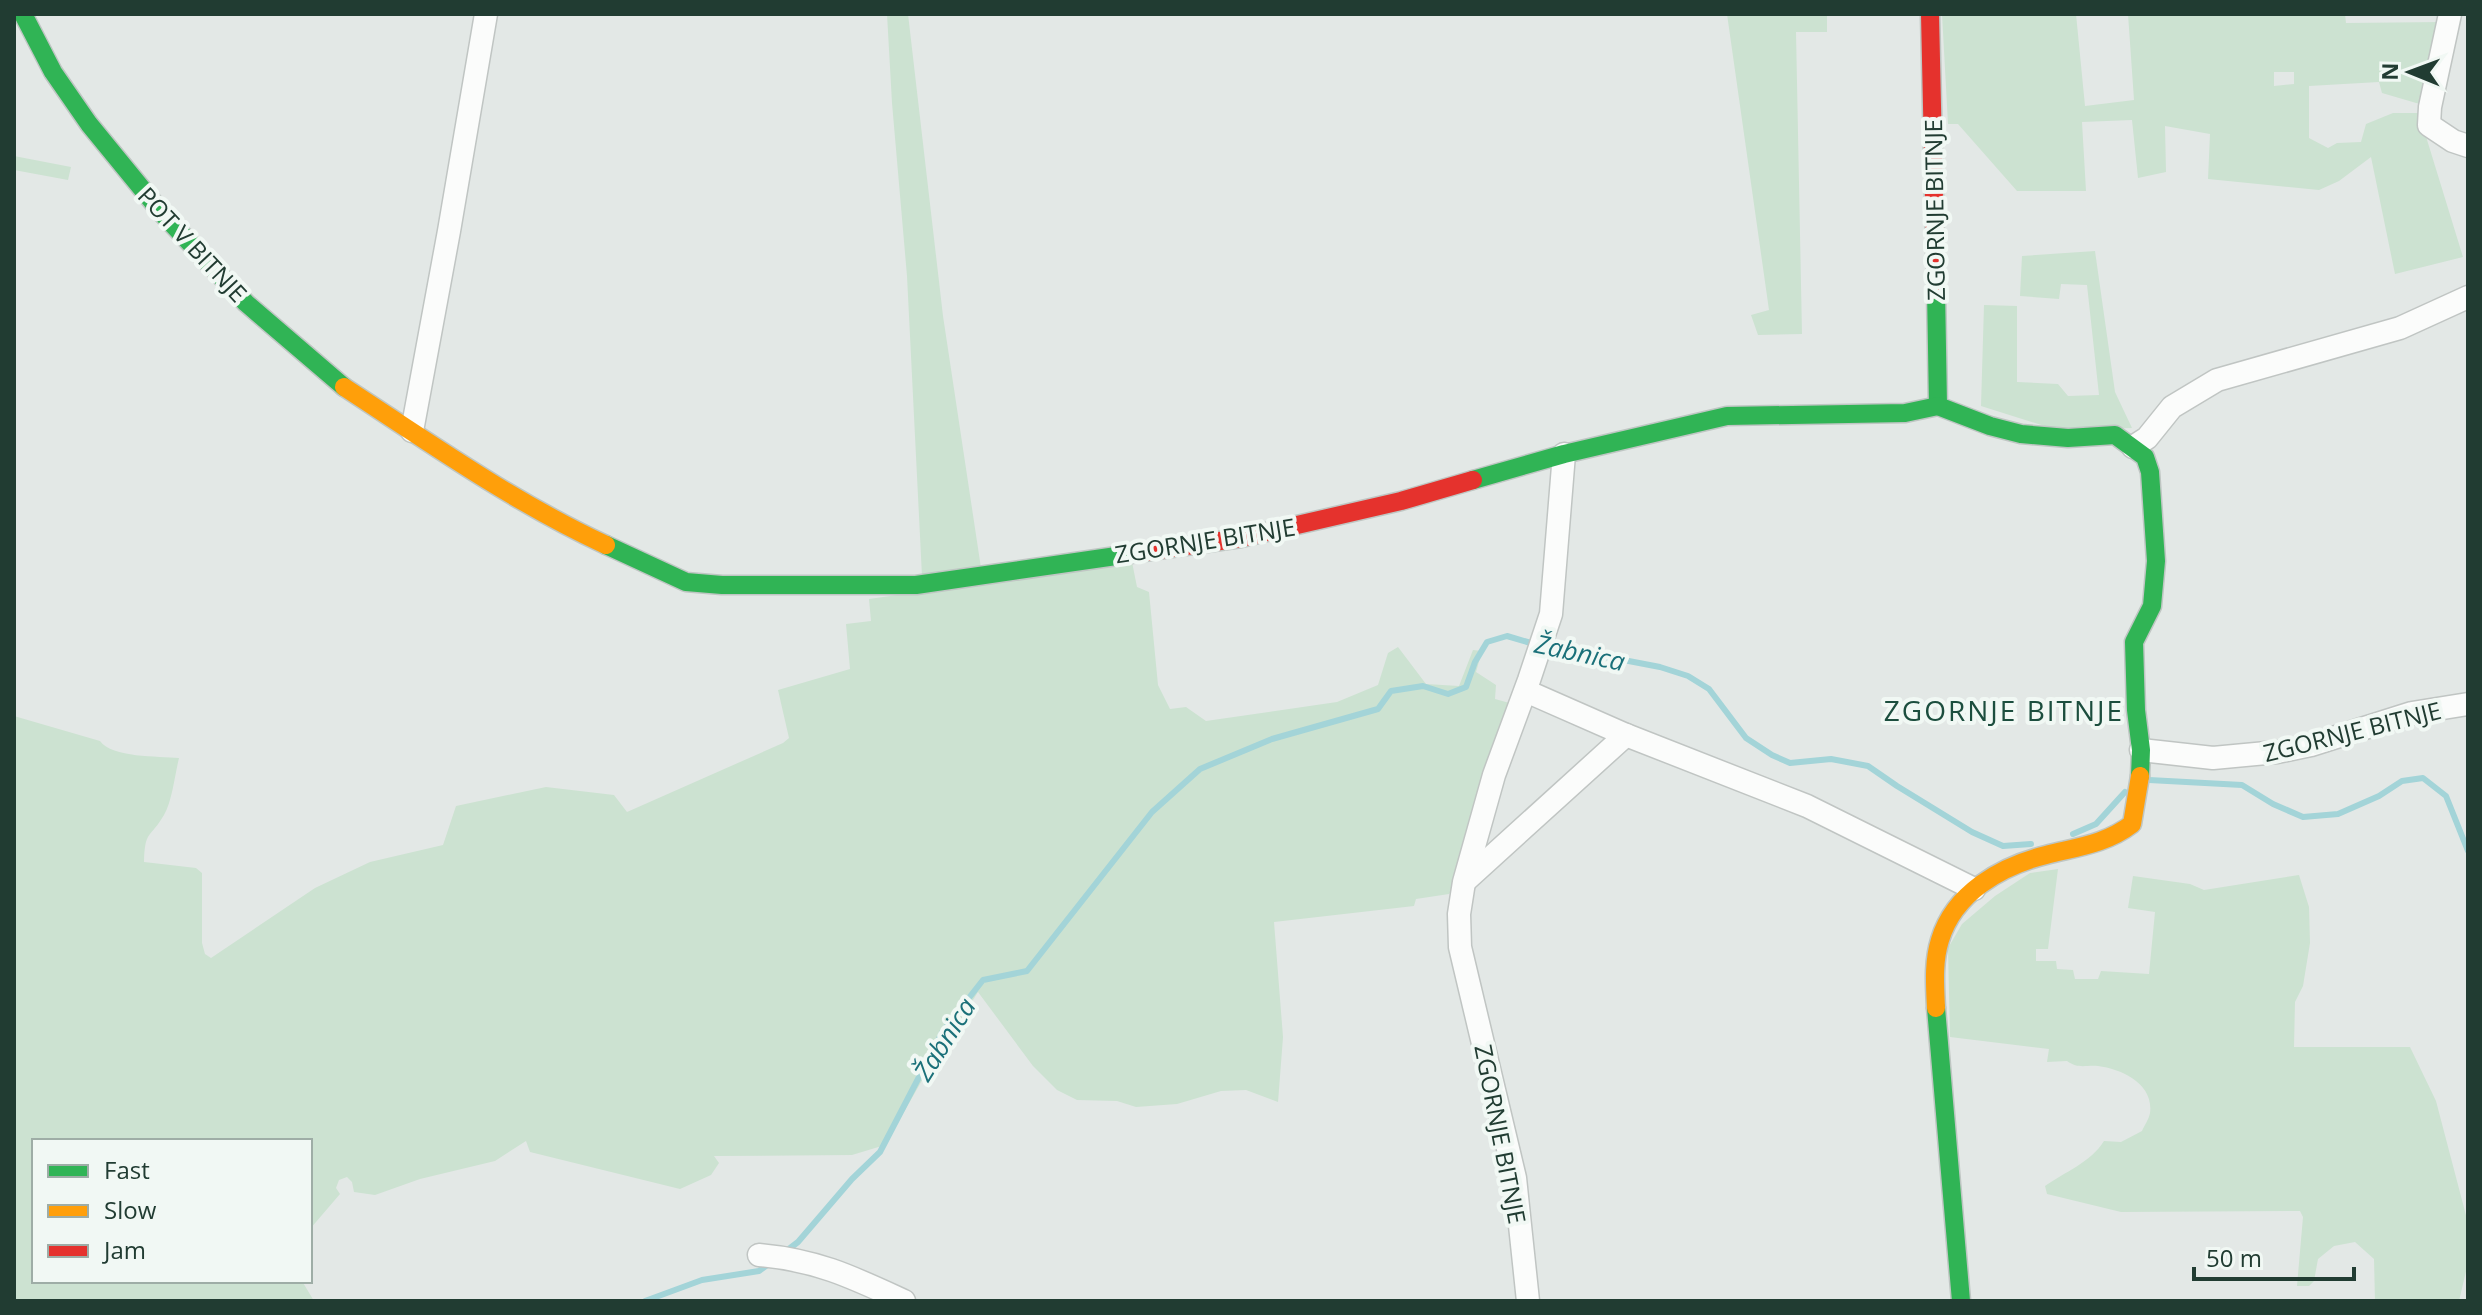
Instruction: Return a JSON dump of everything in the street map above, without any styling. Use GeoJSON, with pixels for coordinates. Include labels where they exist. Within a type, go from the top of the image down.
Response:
{"type":"FeatureCollection","features":[{"type":"Feature","properties":{"kind":"street","name":"POT V BITNJE"},"geometry":{"type":"LineString","coordinates":[[23,14],[53,72],[89,124],[161,212],[246,303],[335,381],[557,522],[686,582],[840,586]]}},
{"type":"Feature","properties":{"kind":"street"},"geometry":{"type":"LineString","coordinates":[[412,431],[486,14]]}},
{"type":"Feature","properties":{"kind":"street","name":"ZGORNJE BITNJE"},"geometry":{"type":"LineString","coordinates":[[840,586],[916,585],[1241,538],[1401,501],[1564,454],[1727,416],[1905,413],[1938,406],[1930,14]]}},
{"type":"Feature","properties":{"kind":"street"},"geometry":{"type":"LineString","coordinates":[[2450,14],[2429,125],[2453,141],[2468,146]]}},
{"type":"Feature","properties":{"kind":"street"},"geometry":{"type":"LineString","coordinates":[[2133,447],[2147,438],[2172,407],[2217,380],[2400,328],[2468,297]]}},
{"type":"Feature","properties":{"kind":"street"},"geometry":{"type":"LineString","coordinates":[[1938,406],[2023,434],[2115,435],[2133,447],[2145,457],[2150,472],[2156,561],[2152,606],[2134,642],[2141,758],[2132,824],[2119,835],[2087,848],[2057,852],[2022,863],[1974,889],[1954,911],[1937,949],[1937,1010],[1961,1301]]}},
{"type":"Feature","properties":{"kind":"street","name":"ZGORNJE BITNJE"},"geometry":{"type":"LineString","coordinates":[[1528,1301],[1515,1178],[1460,947],[1459,914],[1464,882],[1494,775],[1551,614],[1564,454]]}},
{"type":"Feature","properties":{"kind":"street"},"geometry":{"type":"LineString","coordinates":[[1526,691],[1626,735],[1807,806],[1974,889]]}},
{"type":"Feature","properties":{"kind":"street","name":"ZGORNJE BITNJE"},"geometry":{"type":"LineString","coordinates":[[2141,758],[2213,758],[2277,752],[2311,745],[2412,713],[2468,704]]}},
{"type":"Feature","properties":{"kind":"street"},"geometry":{"type":"LineString","coordinates":[[1464,882],[1626,735]]}},
{"type":"Feature","properties":{"kind":"street"},"geometry":{"type":"LineString","coordinates":[[759,1255],[792,1258],[828,1268],[904,1301],[912,1301]]}},
{"type":"Feature","properties":{"kind":"green space"},"geometry":{"type":"Polygon","coordinates":[[[887,14],[908,14],[943,316],[981,568],[922,576],[907,276],[887,14]]]}},
{"type":"Feature","properties":{"kind":"green space"},"geometry":{"type":"Polygon","coordinates":[[[1727,14],[1827,14],[1827,32],[1796,32],[1802,334],[1758,335],[1751,315],[1769,310],[1727,14]]]}},
{"type":"Feature","properties":{"kind":"green space"},"geometry":{"type":"Polygon","coordinates":[[[1942,14],[2076,14],[2085,106],[2134,100],[2128,14],[2345,14],[2346,23],[2441,22],[2423,105],[2382,93],[2379,82],[2309,86],[2309,138],[2328,148],[2337,143],[2361,142],[2366,124],[2393,113],[2425,113],[2424,130],[2463,257],[2395,274],[2371,157],[2339,181],[2319,190],[2208,179],[2210,134],[2165,126],[2166,172],[2138,178],[2132,120],[2082,122],[2086,191],[2017,191],[1958,124],[1948,124],[1942,14]],[[2274,72],[2274,86],[2294,84],[2294,72],[2274,72]]]}},
{"type":"Feature","properties":{"kind":"green space"},"geometry":{"type":"Polygon","coordinates":[[[14,156],[71,167],[68,180],[14,170],[14,156]]]}},
{"type":"Feature","properties":{"kind":"green space"},"geometry":{"type":"Polygon","coordinates":[[[2095,251],[2115,392],[2132,428],[2057,430],[1981,406],[1984,305],[2017,306],[2017,382],[2058,384],[2068,396],[2099,395],[2087,285],[2061,284],[2059,299],[2020,296],[2022,256],[2095,251]]]}},
{"type":"Feature","properties":{"kind":"green space"},"geometry":{"type":"Polygon","coordinates":[[[1132,562],[1137,587],[1149,592],[1158,685],[1170,709],[1186,707],[1206,721],[1337,702],[1378,685],[1388,653],[1398,647],[1426,684],[1459,686],[1473,650],[1482,651],[1476,672],[1496,685],[1495,699],[1513,704],[1454,888],[1449,894],[1416,899],[1414,906],[1274,922],[1283,1037],[1278,1102],[1246,1090],[1221,1091],[1177,1104],[1136,1107],[1117,1101],[1077,1100],[1057,1090],[1033,1066],[978,992],[961,1019],[956,1021],[885,1145],[852,1155],[714,1156],[719,1163],[711,1175],[680,1189],[530,1152],[526,1141],[495,1161],[420,1179],[375,1195],[354,1192],[352,1182],[347,1177],[339,1180],[336,1188],[340,1194],[312,1227],[312,1139],[32,1139],[32,1283],[303,1283],[314,1301],[14,1301],[14,716],[100,741],[114,751],[179,758],[169,803],[147,839],[144,862],[196,868],[202,873],[202,943],[205,954],[211,958],[315,888],[370,862],[443,845],[456,806],[546,787],[614,795],[627,812],[783,743],[789,738],[778,690],[850,669],[846,624],[871,621],[869,599],[1132,562]]]}},
{"type":"Feature","properties":{"kind":"green space"},"geometry":{"type":"Polygon","coordinates":[[[2058,869],[2048,949],[2036,949],[2036,961],[2056,961],[2057,969],[2073,970],[2075,979],[2098,979],[2101,971],[2149,974],[2155,912],[2128,908],[2133,876],[2190,884],[2204,890],[2299,875],[2309,907],[2310,943],[2303,986],[2295,1002],[2294,1047],[2410,1047],[2436,1101],[2468,1223],[2468,1263],[2459,1301],[2375,1301],[2374,1259],[2355,1242],[2334,1246],[2318,1259],[2314,1281],[2309,1286],[2297,1286],[2303,1217],[2300,1211],[2121,1212],[2047,1194],[2045,1186],[2085,1161],[2104,1141],[2121,1142],[2142,1131],[2150,1113],[2147,1094],[2142,1086],[2117,1071],[2098,1066],[2078,1066],[2067,1061],[2047,1062],[2049,1049],[1950,1037],[1948,948],[1962,924],[1995,896],[2030,873],[2058,869]]]}},
{"type":"Feature","properties":{"kind":"waterway","name":"Žabnica"},"geometry":{"type":"LineString","coordinates":[[785,1252],[798,1242],[852,1179],[880,1152],[943,1031],[983,980],[1027,971],[1152,812],[1200,769],[1272,739],[1378,709],[1391,691],[1423,686],[1448,694],[1466,687],[1475,662],[1487,642],[1507,636],[1558,651],[1660,667],[1688,676],[1709,689],[1746,738],[1772,755],[1790,763],[1831,759],[1868,766],[1972,832],[2003,846],[2031,844]]}},
{"type":"Feature","properties":{"kind":"waterway","name":"Žabnica"},"geometry":{"type":"LineString","coordinates":[[2149,780],[2242,785],[2273,804],[2303,817],[2338,814],[2379,796],[2402,781],[2423,778],[2446,796],[2468,851]]}},
{"type":"Feature","properties":{"kind":"waterway","name":"Žabnica"},"geometry":{"type":"LineString","coordinates":[[2073,834],[2096,824],[2125,792]]}},
{"type":"Feature","properties":{"kind":"waterway"},"geometry":{"type":"LineString","coordinates":[[645,1301],[702,1280],[759,1271],[770,1263]]}},
{"type":"Feature","properties":{"kind":"traffic: fast"},"geometry":{"type":"LineString","coordinates":[[23,14],[53,72],[89,124],[161,212],[246,303],[344,387]]}},
{"type":"Feature","properties":{"kind":"traffic: fast"},"geometry":{"type":"LineString","coordinates":[[1936,290],[1938,406],[2021,434],[2068,438],[2115,435],[2145,457],[2150,472],[2156,561],[2152,606],[2134,642],[2140,776]]}},
{"type":"Feature","properties":{"kind":"traffic: fast"},"geometry":{"type":"LineString","coordinates":[[1473,480],[1564,454],[1727,416],[1905,413],[1938,406]]}},
{"type":"Feature","properties":{"kind":"traffic: fast"},"geometry":{"type":"LineString","coordinates":[[606,545],[686,582],[722,585],[916,585],[1144,552]]}},
{"type":"Feature","properties":{"kind":"traffic: fast"},"geometry":{"type":"LineString","coordinates":[[1936,1008],[1961,1301]]}},
{"type":"Feature","properties":{"kind":"traffic: slow"},"geometry":{"type":"LineString","coordinates":[[344,387],[505,491],[606,545]]}},
{"type":"Feature","properties":{"kind":"traffic: slow"},"geometry":{"type":"LineString","coordinates":[[1936,1008],[1938,948],[1956,908],[1981,884],[2012,866],[2102,840],[2132,824],[2140,776]]}},
{"type":"Feature","properties":{"kind":"traffic: jam"},"geometry":{"type":"LineString","coordinates":[[1930,14],[1936,290]]}},
{"type":"Feature","properties":{"kind":"traffic: jam"},"geometry":{"type":"LineString","coordinates":[[1144,552],[1241,538],[1401,501],[1473,480]]}},
{"type":"Feature","properties":{"kind":"district","name":"ZGORNJE BITNJE"},"geometry":{"type":"Point","coordinates":[2004,710]}}]}
